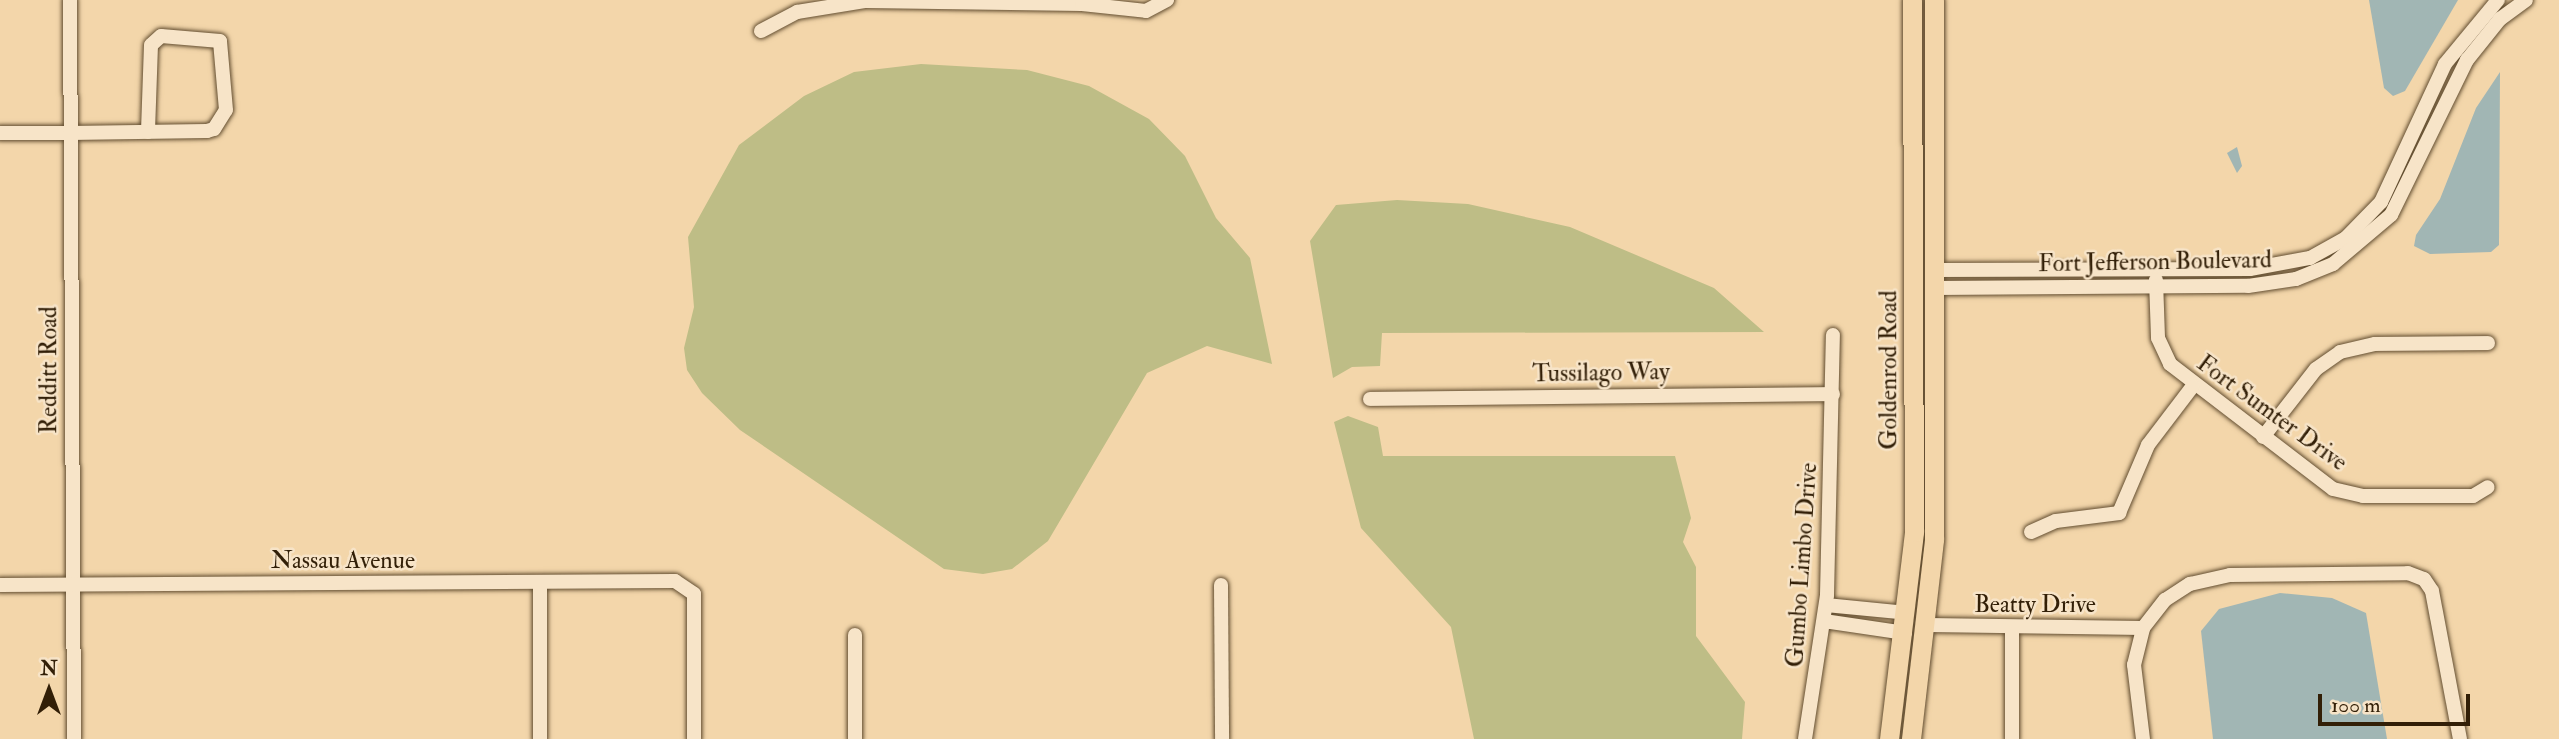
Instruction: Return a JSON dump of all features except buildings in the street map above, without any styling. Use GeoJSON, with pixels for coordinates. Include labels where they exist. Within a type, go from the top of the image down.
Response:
{"type":"FeatureCollection","features":[{"type":"Feature","properties":{"kind":"main road","name":"Goldenrod Road"},"geometry":{"type":"LineString","coordinates":[[1889,739],[1905,633],[1914,532],[1912,0]]}},
{"type":"Feature","properties":{"kind":"main road","name":"Goldenrod Road"},"geometry":{"type":"LineString","coordinates":[[1911,739],[1928,625],[1936,472],[1934,0]]}},
{"type":"Feature","properties":{"kind":"main road"},"geometry":{"type":"LineString","coordinates":[[1913,234],[1920,273],[1934,279]]}},
{"type":"Feature","properties":{"kind":"main road"},"geometry":{"type":"LineString","coordinates":[[1913,280],[1926,297],[1926,438],[1936,472]]}},
{"type":"Feature","properties":{"kind":"street","name":"Redditt Road"},"geometry":{"type":"LineString","coordinates":[[70,0],[74,739]]}},
{"type":"Feature","properties":{"kind":"street"},"geometry":{"type":"LineString","coordinates":[[761,30],[797,12],[866,1],[1082,4],[1146,11],[1167,0]]}},
{"type":"Feature","properties":{"kind":"street","name":"Fort Jefferson Boulevard"},"geometry":{"type":"LineString","coordinates":[[1934,279],[2157,268],[2274,267],[2310,258],[2346,238],[2381,202],[2445,64],[2498,0]]}},
{"type":"Feature","properties":{"kind":"street","name":"Fort Jefferson Boulevard"},"geometry":{"type":"LineString","coordinates":[[1934,279],[2156,286],[2275,284],[2358,249],[2403,198],[2467,60],[2500,19],[2526,0]]}},
{"type":"Feature","properties":{"kind":"street"},"geometry":{"type":"LineString","coordinates":[[0,133],[70,133],[148,132],[207,131],[223,119],[226,52],[220,41],[160,36],[151,45],[148,132]]}},
{"type":"Feature","properties":{"kind":"street","name":"Fort Sumter Drive"},"geometry":{"type":"LineString","coordinates":[[2157,268],[2156,286],[2163,351],[2193,386],[2263,438],[2348,495],[2473,496],[2488,487]]}},
{"type":"Feature","properties":{"kind":"street","name":"Gumbo Limbo Drive"},"geometry":{"type":"LineString","coordinates":[[1805,739],[1826,606],[1833,335]]}},
{"type":"Feature","properties":{"kind":"street"},"geometry":{"type":"LineString","coordinates":[[2263,438],[2316,369],[2340,352],[2375,344],[2488,343]]}},
{"type":"Feature","properties":{"kind":"street"},"geometry":{"type":"LineString","coordinates":[[2031,531],[2056,521],[2119,513],[2148,445],[2193,386]]}},
{"type":"Feature","properties":{"kind":"street","name":"Tussilago Way"},"geometry":{"type":"LineString","coordinates":[[1370,399],[1833,394]]}},
{"type":"Feature","properties":{"kind":"street"},"geometry":{"type":"LineString","coordinates":[[2143,739],[2134,665],[2143,628],[2190,584],[2230,575],[2408,573],[2424,579],[2431,591],[2460,739]]}},
{"type":"Feature","properties":{"kind":"street"},"geometry":{"type":"LineString","coordinates":[[540,582],[540,739]]}},
{"type":"Feature","properties":{"kind":"street","name":"Nassau Avenue"},"geometry":{"type":"LineString","coordinates":[[0,585],[540,582],[687,584],[694,594],[694,739]]}},
{"type":"Feature","properties":{"kind":"street"},"geometry":{"type":"LineString","coordinates":[[1222,585],[1222,739]]}},
{"type":"Feature","properties":{"kind":"street"},"geometry":{"type":"LineString","coordinates":[[1826,606],[1906,613]]}},
{"type":"Feature","properties":{"kind":"street"},"geometry":{"type":"LineString","coordinates":[[1857,627],[1859,609]]}},
{"type":"Feature","properties":{"kind":"street"},"geometry":{"type":"LineString","coordinates":[[1824,621],[1905,633]]}},
{"type":"Feature","properties":{"kind":"street","name":"Beatty Drive"},"geometry":{"type":"LineString","coordinates":[[1928,625],[2143,628]]}},
{"type":"Feature","properties":{"kind":"street"},"geometry":{"type":"LineString","coordinates":[[2012,627],[2012,739]]}},
{"type":"Feature","properties":{"kind":"street"},"geometry":{"type":"LineString","coordinates":[[855,635],[855,739]]}},
{"type":"Feature","properties":{"kind":"shaded area"},"geometry":{"type":"Polygon","coordinates":[[[2369,0],[2458,0],[2405,91],[2393,96],[2384,88],[2369,0]]]}},
{"type":"Feature","properties":{"kind":"shaded area"},"geometry":{"type":"Polygon","coordinates":[[[921,64],[1027,70],[1089,86],[1149,119],[1185,156],[1216,218],[1250,258],[1272,364],[1207,346],[1147,373],[1048,541],[1012,569],[983,574],[944,569],[740,430],[702,393],[687,370],[684,348],[694,307],[688,237],[739,145],[804,96],[854,72],[921,64]]]}},
{"type":"Feature","properties":{"kind":"shaded area"},"geometry":{"type":"Polygon","coordinates":[[[2500,72],[2499,245],[2491,252],[2430,254],[2414,246],[2416,235],[2440,199],[2476,108],[2500,72]]]}},
{"type":"Feature","properties":{"kind":"shaded area"},"geometry":{"type":"Polygon","coordinates":[[[2237,147],[2242,166],[2237,173],[2227,153],[2237,147]]]}},
{"type":"Feature","properties":{"kind":"shaded area"},"geometry":{"type":"Polygon","coordinates":[[[1397,200],[1468,204],[1570,227],[1714,288],[1764,332],[1382,333],[1380,366],[1352,367],[1333,378],[1310,241],[1336,205],[1397,200]]]}},
{"type":"Feature","properties":{"kind":"shaded area"},"geometry":{"type":"Polygon","coordinates":[[[1348,416],[1378,427],[1383,456],[1675,456],[1691,518],[1683,542],[1696,567],[1696,636],[1745,702],[1742,739],[1474,739],[1451,627],[1361,528],[1334,422],[1348,416]]]}},
{"type":"Feature","properties":{"kind":"shaded area"},"geometry":{"type":"Polygon","coordinates":[[[2280,593],[2332,598],[2366,613],[2387,739],[2213,739],[2201,631],[2219,609],[2280,593]]]}}]}
